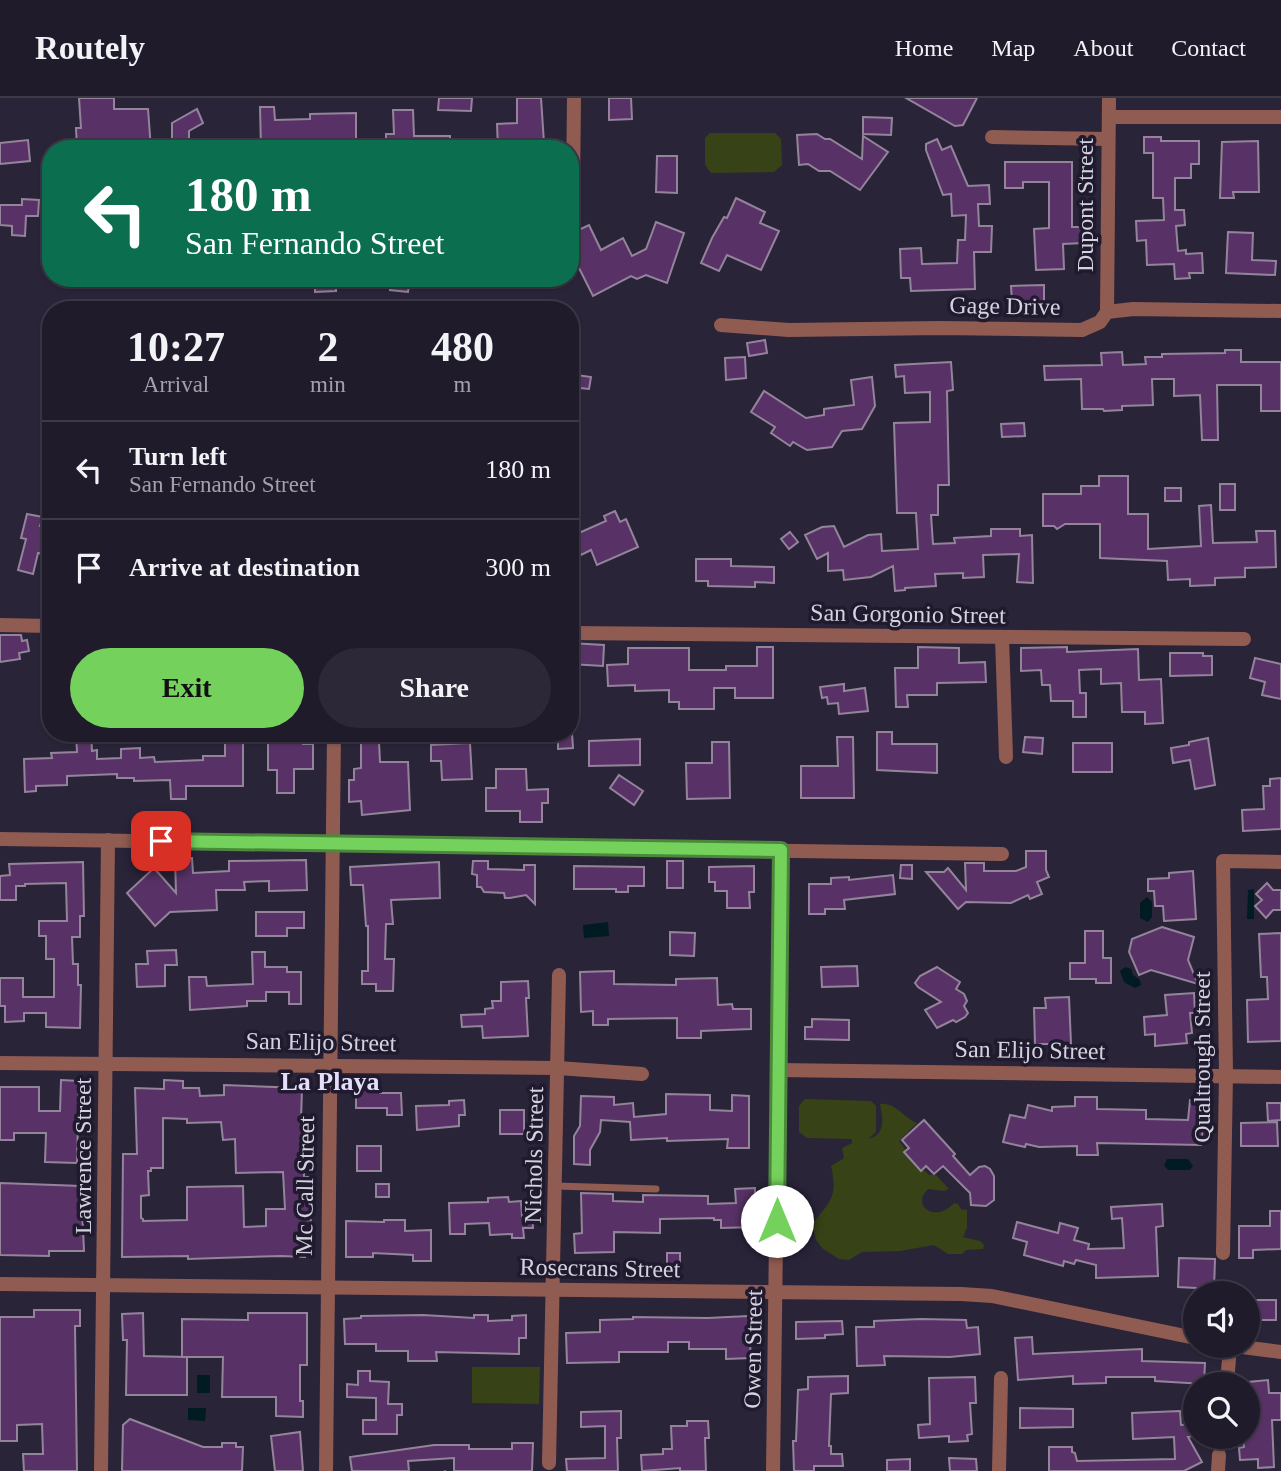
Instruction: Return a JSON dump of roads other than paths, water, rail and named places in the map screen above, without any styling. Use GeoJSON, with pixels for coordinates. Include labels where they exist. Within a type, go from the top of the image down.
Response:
{"type":"FeatureCollection","features":[{"type":"Feature","properties":{"kind":"street"},"geometry":{"type":"LineString","coordinates":[[574,98],[574,140]]}},
{"type":"Feature","properties":{"kind":"street","name":"Dupont Street"},"geometry":{"type":"LineString","coordinates":[[1107,312],[1109,98]]}},
{"type":"Feature","properties":{"kind":"street"},"geometry":{"type":"LineString","coordinates":[[1109,117],[1281,117]]}},
{"type":"Feature","properties":{"kind":"street"},"geometry":{"type":"LineString","coordinates":[[992,137],[1108,139]]}},
{"type":"Feature","properties":{"kind":"street","name":"Gage Drive"},"geometry":{"type":"LineString","coordinates":[[721,325],[789,330],[1082,330],[1100,322],[1107,312],[1133,309],[1281,312]]}},
{"type":"Feature","properties":{"kind":"street"},"geometry":{"type":"LineString","coordinates":[[0,625],[42,626]]}},
{"type":"Feature","properties":{"kind":"street","name":"San Gorgonio Street"},"geometry":{"type":"LineString","coordinates":[[579,633],[1244,639]]}},
{"type":"Feature","properties":{"kind":"street"},"geometry":{"type":"LineString","coordinates":[[1002,638],[1006,757]]}},
{"type":"Feature","properties":{"kind":"street","name":"Mc Call Street"},"geometry":{"type":"LineString","coordinates":[[326,1471],[334,742]]}},
{"type":"Feature","properties":{"kind":"street"},"geometry":{"type":"LineString","coordinates":[[0,839],[1002,854]]}},
{"type":"Feature","properties":{"kind":"street","name":"Lawrence Street"},"geometry":{"type":"LineString","coordinates":[[101,1471],[108,840]]}},
{"type":"Feature","properties":{"kind":"street","name":"Owen Street"},"geometry":{"type":"LineString","coordinates":[[773,1471],[781,850]]}},
{"type":"Feature","properties":{"kind":"street","name":"Qualtrough Street"},"geometry":{"type":"LineString","coordinates":[[1223,1253],[1226,1074],[1223,861],[1281,862]]}},
{"type":"Feature","properties":{"kind":"street","name":"Nichols Street"},"geometry":{"type":"LineString","coordinates":[[549,1463],[559,975]]}},
{"type":"Feature","properties":{"kind":"street","name":"San Elijo Street"},"geometry":{"type":"LineString","coordinates":[[0,1063],[558,1068],[642,1074]]}},
{"type":"Feature","properties":{"kind":"street","name":"San Elijo Street"},"geometry":{"type":"LineString","coordinates":[[778,1070],[1226,1074],[1281,1077]]}},
{"type":"Feature","properties":{"kind":"street","name":"Rosecrans Street"},"geometry":{"type":"LineString","coordinates":[[0,1284],[992,1296],[1183,1336]]}},
{"type":"Feature","properties":{"kind":"street"},"geometry":{"type":"LineString","coordinates":[[1260,1349],[1281,1352]]}},
{"type":"Feature","properties":{"kind":"street"},"geometry":{"type":"LineString","coordinates":[[999,1471],[1001,1378]]}},
{"type":"Feature","properties":{"kind":"street"},"geometry":{"type":"LineString","coordinates":[[1218,1471],[1219,1455]]}},
{"type":"Feature","properties":{"kind":"lane"},"geometry":{"type":"LineString","coordinates":[[556,1186],[656,1189]]}},
{"type":"Feature","properties":{"kind":"district","name":"La Playa"},"geometry":{"type":"Point","coordinates":[330,1081]}}]}
